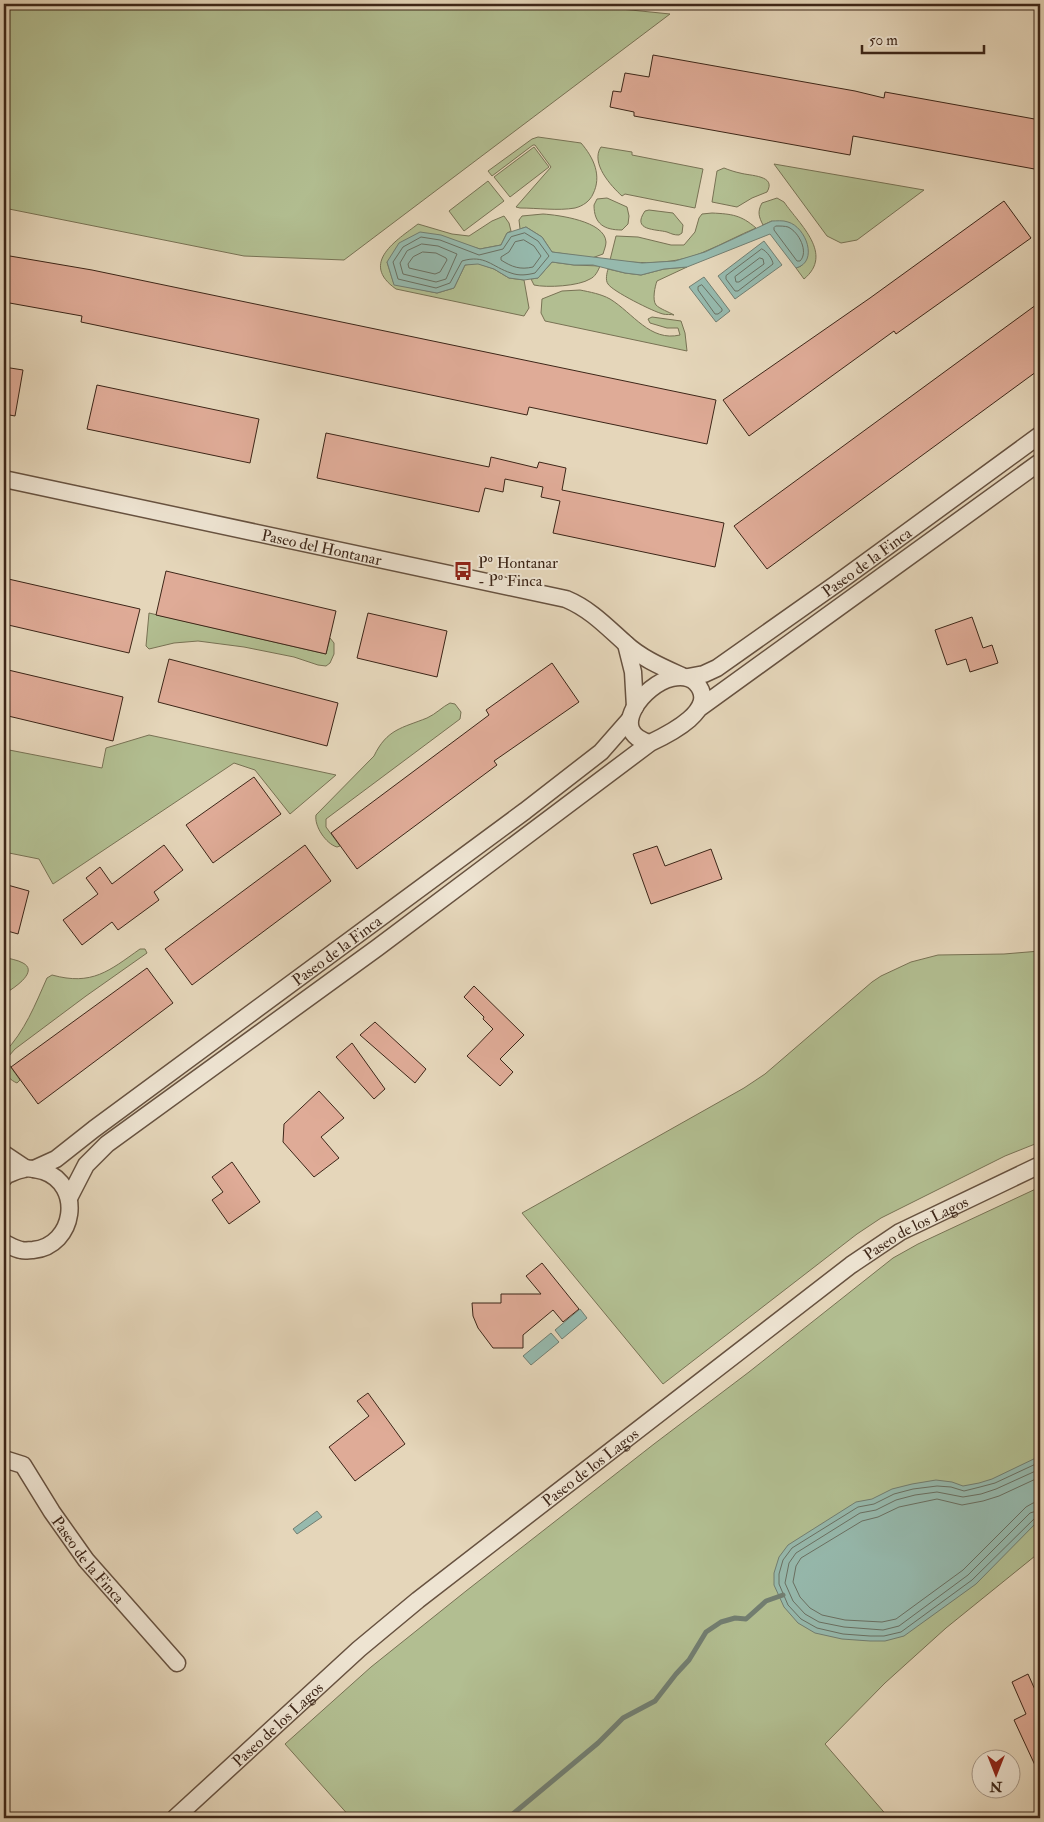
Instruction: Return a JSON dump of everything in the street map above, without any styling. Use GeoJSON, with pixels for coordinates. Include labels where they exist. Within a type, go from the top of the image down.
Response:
{"type":"FeatureCollection","features":[{"type":"Feature","properties":{"kind":"street","name":"Paseo de la Finca"},"geometry":{"type":"LineString","coordinates":[[685,677],[704,674],[717,668],[1040,435]]}},
{"type":"Feature","properties":{"kind":"street","name":"Paseo de la Finca"},"geometry":{"type":"LineString","coordinates":[[701,707],[1040,462]]}},
{"type":"Feature","properties":{"kind":"street","name":"Paseo del Hontanar"},"geometry":{"type":"LineString","coordinates":[[4,479],[566,599],[581,606],[609,627],[626,644],[653,663],[685,677]]}},
{"type":"Feature","properties":{"kind":"street"},"geometry":{"type":"LineString","coordinates":[[626,644],[633,672],[631,728],[642,741],[650,743],[666,736],[695,714],[701,707],[702,696],[700,688],[695,682],[685,677],[669,679],[644,694],[632,713]]}},
{"type":"Feature","properties":{"kind":"street","name":"Paseo de la Finca"},"geometry":{"type":"LineString","coordinates":[[4,1178],[56,1160],[124,1106],[602,752],[632,713]]}},
{"type":"Feature","properties":{"kind":"street","name":"Paseo de la Finca"},"geometry":{"type":"LineString","coordinates":[[69,1198],[86,1165],[107,1144],[385,942],[650,743]]}},
{"type":"Feature","properties":{"kind":"street"},"geometry":{"type":"LineString","coordinates":[[4,1154],[29,1169],[49,1174],[62,1184],[69,1198],[70,1219],[60,1237],[43,1249],[22,1251],[4,1243]]}},
{"type":"Feature","properties":{"kind":"street","name":"Paseo de los Lagos"},"geometry":{"type":"LineString","coordinates":[[176,1818],[359,1649],[418,1600],[851,1265],[900,1232],[1040,1166]]}},
{"type":"Feature","properties":{"kind":"street","name":"Paseo de la Finca"},"geometry":{"type":"LineString","coordinates":[[4,1459],[23,1465],[52,1512],[86,1560],[177,1663]]}},
{"type":"Feature","properties":{"kind":"green space"},"geometry":{"type":"Polygon","coordinates":[[[4,4],[572,4],[670,14],[344,260],[244,256],[4,208],[4,4]]]}},
{"type":"Feature","properties":{"kind":"green space"},"geometry":{"type":"Polygon","coordinates":[[[538,137],[581,143],[586,149],[593,161],[597,181],[593,194],[586,203],[575,208],[562,209],[516,207],[551,167],[535,145],[492,176],[488,171],[532,139],[538,137]]]}},
{"type":"Feature","properties":{"kind":"green space"},"geometry":{"type":"Polygon","coordinates":[[[534,147],[549,167],[510,197],[494,177],[534,147]]]}},
{"type":"Feature","properties":{"kind":"green space"},"geometry":{"type":"Polygon","coordinates":[[[601,147],[632,152],[632,155],[703,169],[695,208],[625,194],[622,196],[603,174],[600,167],[598,153],[601,147]]]}},
{"type":"Feature","properties":{"kind":"green space"},"geometry":{"type":"Polygon","coordinates":[[[774,164],[924,190],[857,240],[841,243],[827,236],[774,164]]]}},
{"type":"Feature","properties":{"kind":"green space"},"geometry":{"type":"Polygon","coordinates":[[[724,168],[765,179],[769,186],[767,192],[737,207],[712,202],[717,171],[724,168]]]}},
{"type":"Feature","properties":{"kind":"green space"},"geometry":{"type":"Polygon","coordinates":[[[488,181],[504,201],[464,231],[449,211],[488,181]]]}},
{"type":"Feature","properties":{"kind":"green space"},"geometry":{"type":"Polygon","coordinates":[[[607,198],[627,207],[628,224],[622,230],[610,229],[601,225],[596,217],[594,205],[597,199],[607,198]]]}},
{"type":"Feature","properties":{"kind":"green space"},"geometry":{"type":"Polygon","coordinates":[[[777,198],[784,202],[805,230],[815,250],[816,260],[804,279],[796,268],[801,266],[772,221],[763,225],[760,219],[759,212],[762,203],[777,198]]]}},
{"type":"Feature","properties":{"kind":"green space"},"geometry":{"type":"Polygon","coordinates":[[[645,211],[673,213],[683,225],[682,233],[674,235],[643,226],[641,218],[645,211]]]}},
{"type":"Feature","properties":{"kind":"green space"},"geometry":{"type":"Polygon","coordinates":[[[712,213],[736,216],[746,220],[756,228],[695,256],[683,259],[647,263],[610,260],[616,236],[638,237],[671,245],[684,245],[695,232],[702,214],[712,213]]]}},
{"type":"Feature","properties":{"kind":"green space"},"geometry":{"type":"Polygon","coordinates":[[[543,214],[580,220],[598,229],[604,235],[606,242],[603,254],[592,258],[552,252],[542,237],[526,227],[520,229],[519,220],[522,216],[543,214]]]}},
{"type":"Feature","properties":{"kind":"green space"},"geometry":{"type":"Polygon","coordinates":[[[504,216],[509,223],[511,231],[507,233],[501,245],[480,249],[460,243],[387,262],[394,284],[437,293],[454,288],[465,265],[477,263],[494,269],[509,278],[524,280],[529,308],[524,316],[396,289],[385,279],[381,270],[381,261],[385,253],[400,237],[418,224],[452,234],[469,236],[492,221],[504,216]]]}},
{"type":"Feature","properties":{"kind":"green space"},"geometry":{"type":"Polygon","coordinates":[[[552,262],[600,266],[593,277],[585,281],[571,285],[534,285],[531,279],[538,278],[552,262]]]}},
{"type":"Feature","properties":{"kind":"green space"},"geometry":{"type":"Polygon","coordinates":[[[687,267],[656,283],[654,297],[656,305],[674,315],[658,312],[634,301],[611,287],[606,276],[608,269],[641,275],[664,269],[687,267]]]}},
{"type":"Feature","properties":{"kind":"green space"},"geometry":{"type":"Polygon","coordinates":[[[580,290],[599,294],[610,299],[642,325],[660,334],[669,336],[680,335],[678,328],[667,328],[650,323],[648,319],[652,317],[681,321],[685,333],[687,351],[545,321],[541,313],[542,299],[562,291],[580,290]]]}},
{"type":"Feature","properties":{"kind":"green space"},"geometry":{"type":"Polygon","coordinates":[[[149,613],[326,654],[330,638],[334,643],[334,654],[330,663],[326,666],[294,657],[244,647],[198,641],[174,643],[149,649],[146,646],[149,613]]]}},
{"type":"Feature","properties":{"kind":"green space"},"geometry":{"type":"Polygon","coordinates":[[[450,703],[455,704],[461,712],[460,719],[326,819],[326,827],[340,846],[337,847],[329,842],[319,829],[316,815],[374,756],[384,740],[403,727],[430,716],[450,703]]]}},
{"type":"Feature","properties":{"kind":"green space"},"geometry":{"type":"Polygon","coordinates":[[[149,735],[336,775],[290,814],[255,770],[234,763],[53,884],[39,859],[4,852],[4,749],[102,768],[106,748],[149,735]]]}},
{"type":"Feature","properties":{"kind":"green space"},"geometry":{"type":"Polygon","coordinates":[[[140,949],[145,949],[147,953],[15,1049],[8,1057],[8,1063],[20,1080],[17,1083],[12,1081],[4,1067],[4,1053],[24,1027],[47,978],[52,975],[78,979],[99,974],[119,964],[140,949]]]}},
{"type":"Feature","properties":{"kind":"green space"},"geometry":{"type":"Polygon","coordinates":[[[1040,951],[1040,1142],[1005,1156],[881,1218],[857,1234],[663,1384],[522,1213],[744,1088],[765,1074],[881,976],[911,962],[938,955],[1004,954],[1040,951]]]}},
{"type":"Feature","properties":{"kind":"green space"},"geometry":{"type":"Polygon","coordinates":[[[4,957],[23,963],[28,971],[22,980],[4,994],[4,957]]]}},
{"type":"Feature","properties":{"kind":"green space"},"geometry":{"type":"Polygon","coordinates":[[[1040,1187],[1040,1552],[946,1628],[885,1683],[825,1744],[889,1818],[351,1818],[285,1744],[371,1667],[466,1591],[893,1258],[918,1244],[1040,1187]]]}},
{"type":"Feature","properties":{"kind":"water"},"geometry":{"type":"Polygon","coordinates":[[[772,221],[788,222],[800,230],[805,237],[808,252],[807,259],[803,265],[796,268],[770,234],[687,267],[664,269],[641,275],[593,265],[552,262],[538,278],[524,280],[509,278],[494,269],[478,264],[465,265],[454,288],[437,293],[394,285],[387,262],[399,243],[420,232],[441,235],[480,249],[501,245],[507,233],[526,227],[542,237],[552,252],[642,263],[675,261],[705,252],[772,221]]]}},
{"type":"Feature","properties":{"kind":"water"},"geometry":{"type":"Polygon","coordinates":[[[764,241],[782,265],[735,299],[718,276],[764,241]]]}},
{"type":"Feature","properties":{"kind":"water"},"geometry":{"type":"Polygon","coordinates":[[[704,277],[730,311],[716,322],[689,287],[704,277]]]}},
{"type":"Feature","properties":{"kind":"water"},"geometry":{"type":"Polygon","coordinates":[[[580,1309],[587,1318],[562,1339],[555,1330],[580,1309]]]}},
{"type":"Feature","properties":{"kind":"water"},"geometry":{"type":"Polygon","coordinates":[[[551,1333],[559,1342],[531,1365],[523,1356],[551,1333]]]}},
{"type":"Feature","properties":{"kind":"water"},"geometry":{"type":"Polygon","coordinates":[[[1040,1456],[1040,1519],[976,1584],[904,1636],[885,1641],[870,1641],[842,1639],[815,1633],[798,1623],[784,1607],[774,1585],[774,1573],[779,1557],[788,1545],[856,1502],[872,1499],[892,1489],[936,1480],[952,1482],[963,1486],[979,1483],[992,1479],[1040,1456]]]}},
{"type":"Feature","properties":{"kind":"water"},"geometry":{"type":"Polygon","coordinates":[[[317,1511],[322,1517],[297,1534],[293,1529],[317,1511]]]}},
{"type":"Feature","properties":{"kind":"building"},"geometry":{"type":"Polygon","coordinates":[[[653,55],[855,91],[884,98],[885,92],[1040,120],[1040,170],[853,136],[850,155],[634,116],[634,112],[610,107],[613,91],[621,92],[625,73],[649,77],[653,55]]]}},
{"type":"Feature","properties":{"kind":"building"},"geometry":{"type":"Polygon","coordinates":[[[1004,201],[1031,238],[896,334],[894,331],[749,436],[723,400],[870,298],[1004,201]]]}},
{"type":"Feature","properties":{"kind":"building"},"geometry":{"type":"Polygon","coordinates":[[[4,255],[92,270],[716,400],[707,444],[529,407],[527,415],[81,322],[82,316],[4,302],[4,255]]]}},
{"type":"Feature","properties":{"kind":"building"},"geometry":{"type":"Polygon","coordinates":[[[1040,302],[1040,369],[767,569],[734,526],[1040,302]]]}},
{"type":"Feature","properties":{"kind":"building"},"geometry":{"type":"Polygon","coordinates":[[[4,367],[23,370],[15,416],[4,414],[4,367]]]}},
{"type":"Feature","properties":{"kind":"building"},"geometry":{"type":"Polygon","coordinates":[[[97,385],[259,419],[250,463],[87,429],[97,385]]]}},
{"type":"Feature","properties":{"kind":"building"},"geometry":{"type":"Polygon","coordinates":[[[326,433],[489,467],[491,457],[537,468],[539,462],[566,468],[562,490],[724,523],[715,567],[553,533],[560,501],[541,497],[543,487],[505,479],[503,492],[485,488],[479,512],[317,478],[326,433]]]}},
{"type":"Feature","properties":{"kind":"building"},"geometry":{"type":"Polygon","coordinates":[[[166,571],[336,611],[326,654],[156,615],[166,571]]]}},
{"type":"Feature","properties":{"kind":"building"},"geometry":{"type":"Polygon","coordinates":[[[4,578],[140,609],[129,653],[4,624],[4,578]]]}},
{"type":"Feature","properties":{"kind":"building"},"geometry":{"type":"Polygon","coordinates":[[[368,613],[447,631],[437,677],[357,658],[368,613]]]}},
{"type":"Feature","properties":{"kind":"building"},"geometry":{"type":"Polygon","coordinates":[[[972,617],[983,648],[992,645],[998,663],[970,672],[966,659],[947,665],[935,630],[972,617]]]}},
{"type":"Feature","properties":{"kind":"building"},"geometry":{"type":"Polygon","coordinates":[[[169,659],[338,703],[327,746],[158,702],[169,659]]]}},
{"type":"Feature","properties":{"kind":"building"},"geometry":{"type":"Polygon","coordinates":[[[552,663],[579,702],[494,761],[497,765],[357,869],[331,833],[489,715],[486,710],[552,663]]]}},
{"type":"Feature","properties":{"kind":"building"},"geometry":{"type":"Polygon","coordinates":[[[4,669],[123,697],[113,741],[4,715],[4,669]]]}},
{"type":"Feature","properties":{"kind":"building"},"geometry":{"type":"Polygon","coordinates":[[[254,777],[281,814],[213,863],[186,825],[254,777]]]}},
{"type":"Feature","properties":{"kind":"building"},"geometry":{"type":"Polygon","coordinates":[[[164,845],[183,870],[154,892],[159,900],[118,930],[112,922],[82,945],[63,920],[98,894],[86,878],[100,867],[112,884],[164,845]]]}},
{"type":"Feature","properties":{"kind":"building"},"geometry":{"type":"Polygon","coordinates":[[[305,845],[331,881],[192,985],[165,949],[305,845]]]}},
{"type":"Feature","properties":{"kind":"building"},"geometry":{"type":"Polygon","coordinates":[[[657,846],[665,866],[711,849],[722,879],[651,904],[633,854],[657,846]]]}},
{"type":"Feature","properties":{"kind":"building"},"geometry":{"type":"Polygon","coordinates":[[[4,884],[29,891],[18,934],[4,930],[4,884]]]}},
{"type":"Feature","properties":{"kind":"building"},"geometry":{"type":"Polygon","coordinates":[[[147,968],[173,1003],[38,1104],[11,1067],[147,968]]]}},
{"type":"Feature","properties":{"kind":"building"},"geometry":{"type":"Polygon","coordinates":[[[474,986],[524,1035],[500,1059],[513,1072],[500,1086],[467,1056],[493,1029],[464,997],[474,986]]]}},
{"type":"Feature","properties":{"kind":"building"},"geometry":{"type":"Polygon","coordinates":[[[375,1022],[426,1069],[415,1083],[360,1035],[375,1022]]]}},
{"type":"Feature","properties":{"kind":"building"},"geometry":{"type":"Polygon","coordinates":[[[352,1043],[385,1089],[374,1099],[336,1057],[352,1043]]]}},
{"type":"Feature","properties":{"kind":"building"},"geometry":{"type":"Polygon","coordinates":[[[319,1091],[344,1118],[321,1137],[339,1158],[314,1177],[283,1142],[284,1124],[319,1091]]]}},
{"type":"Feature","properties":{"kind":"building"},"geometry":{"type":"Polygon","coordinates":[[[232,1162],[260,1202],[229,1224],[212,1200],[223,1192],[212,1177],[232,1162]]]}},
{"type":"Feature","properties":{"kind":"building"},"geometry":{"type":"Polygon","coordinates":[[[542,1263],[579,1309],[563,1322],[553,1310],[523,1335],[523,1348],[493,1348],[478,1328],[473,1316],[472,1303],[501,1303],[501,1294],[541,1294],[526,1276],[542,1263]]]}},
{"type":"Feature","properties":{"kind":"building"},"geometry":{"type":"Polygon","coordinates":[[[368,1393],[405,1444],[355,1481],[329,1447],[369,1416],[357,1401],[368,1393]]]}},
{"type":"Feature","properties":{"kind":"building"},"geometry":{"type":"Polygon","coordinates":[[[1028,1674],[1040,1701],[1040,1776],[1014,1720],[1026,1714],[1012,1682],[1028,1674]]]}},
{"type":"Feature","properties":{"kind":"waterway"},"geometry":{"type":"LineString","coordinates":[[508,1818],[598,1743],[623,1718],[655,1701],[689,1660],[706,1632],[721,1622],[735,1618],[746,1619],[766,1601],[783,1595]]}},
{"type":"Feature","properties":{"kind":"place","name":"Pº Hontanar - Pº Finca"},"geometry":{"type":"Point","coordinates":[463,571]}}]}
